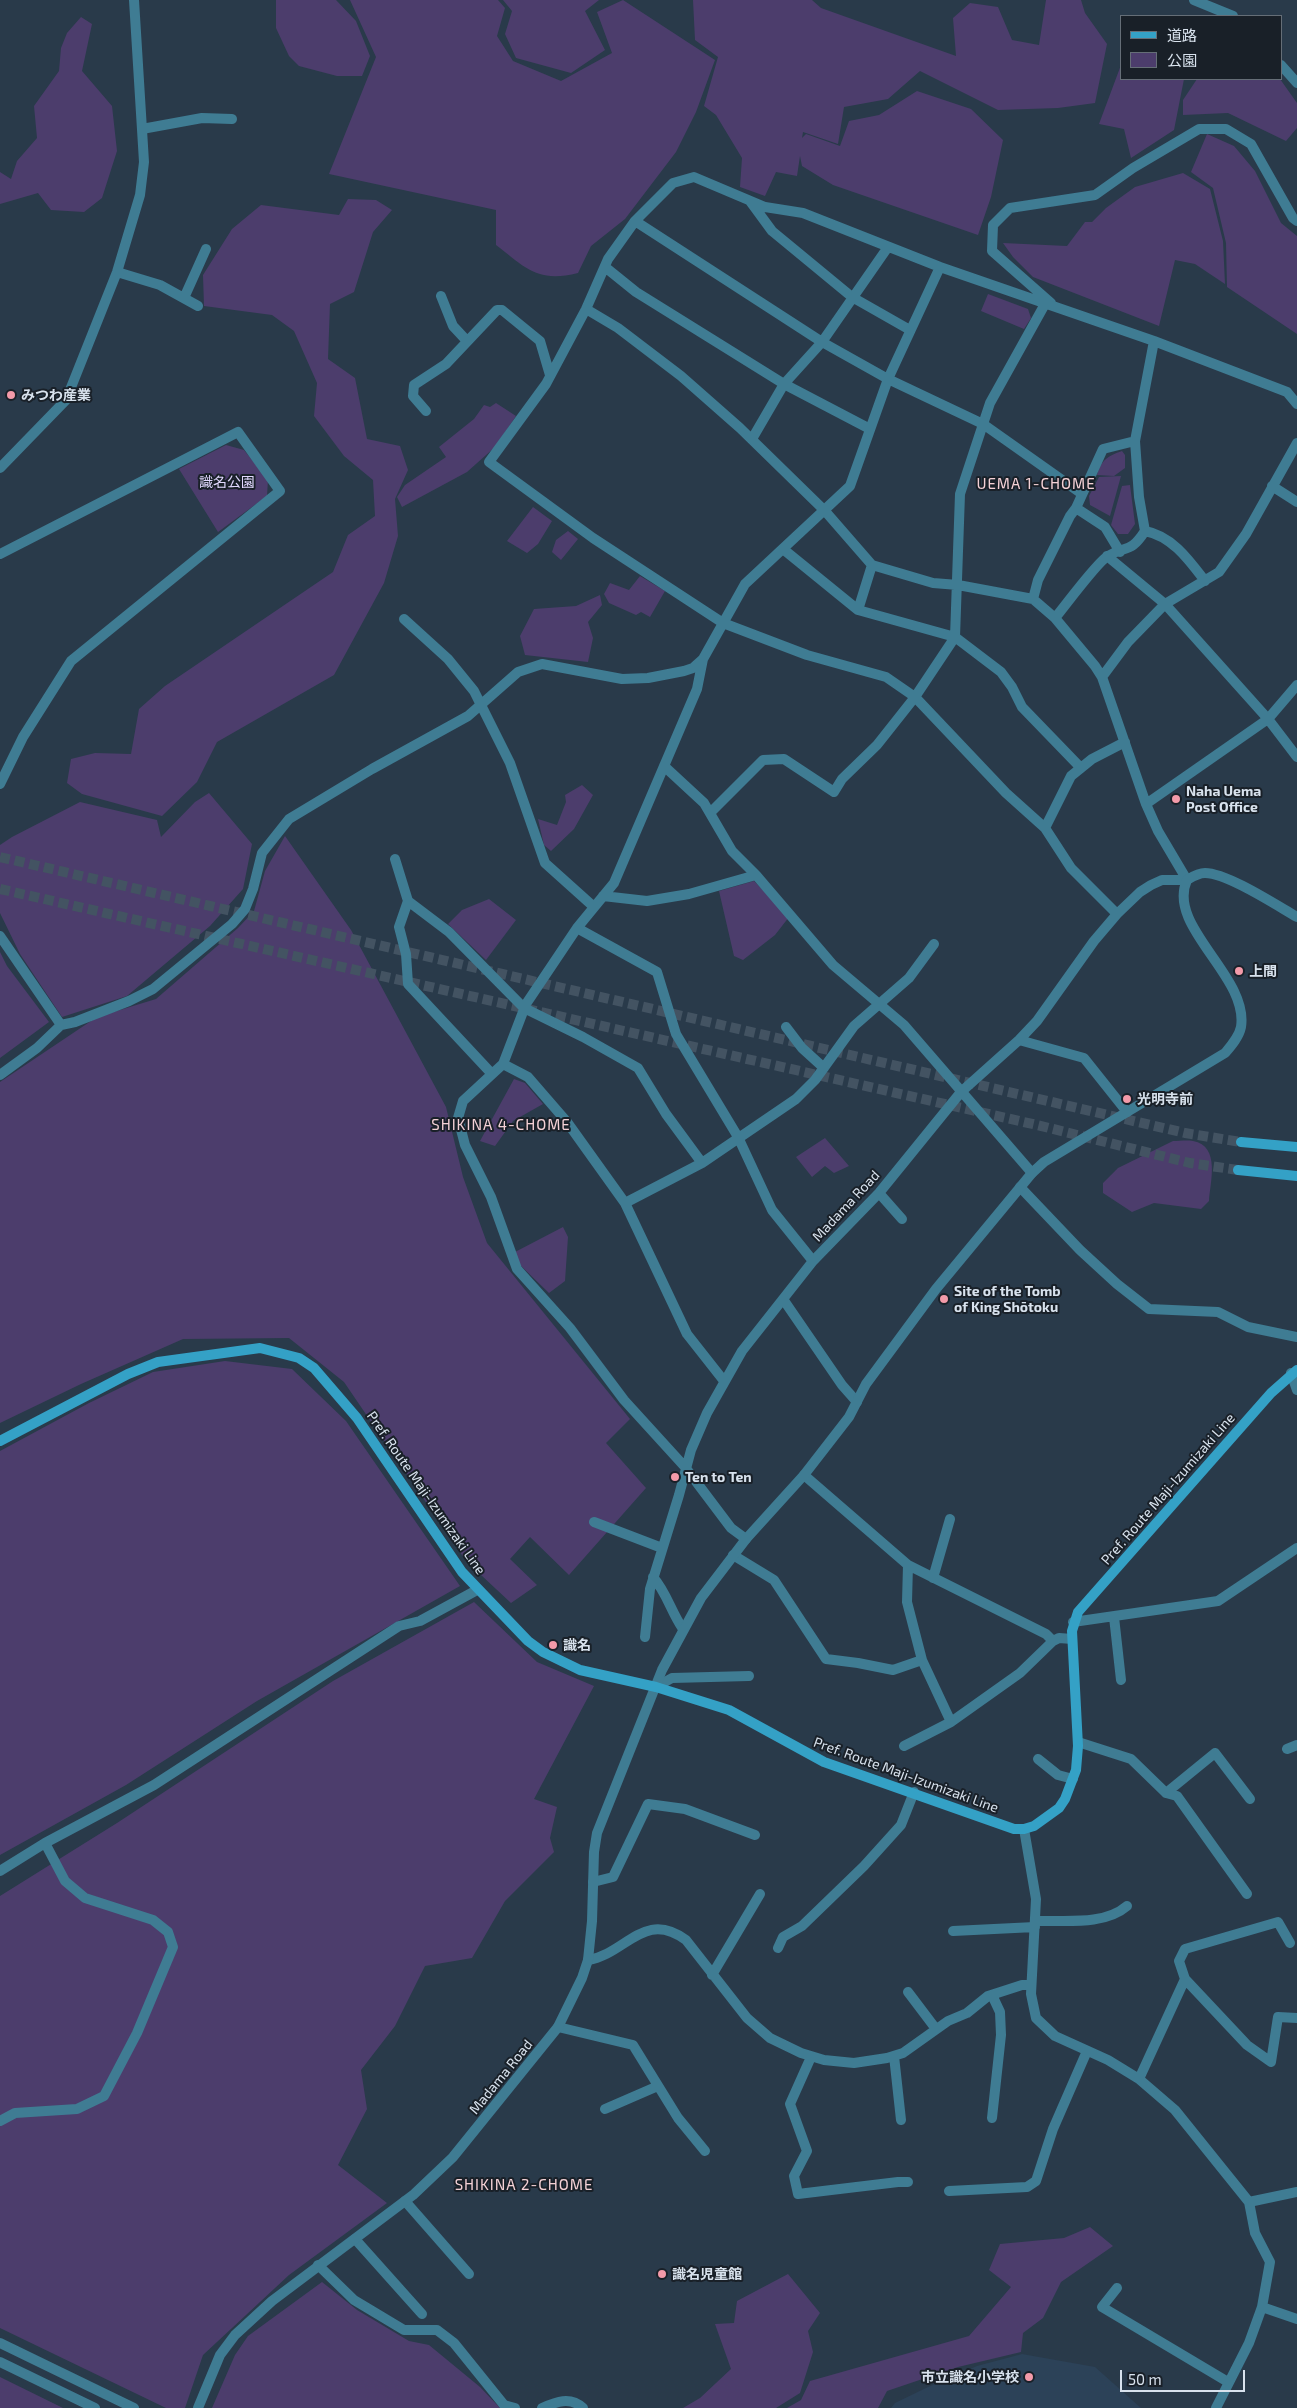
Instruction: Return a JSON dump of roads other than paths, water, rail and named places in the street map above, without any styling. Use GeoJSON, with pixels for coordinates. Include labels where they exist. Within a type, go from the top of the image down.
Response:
{"type":"FeatureCollection","features":[{"type":"Feature","properties":{"kind":"main road"},"geometry":{"type":"LineString","coordinates":[[1241,1142],[1297,1147]]}},
{"type":"Feature","properties":{"kind":"main road"},"geometry":{"type":"LineString","coordinates":[[1238,1170],[1297,1176]]}},
{"type":"Feature","properties":{"kind":"main road","name":"Pref. Route Maji-Izumizaki Line"},"geometry":{"type":"LineString","coordinates":[[0,1441],[128,1374],[158,1362],[260,1348],[299,1358],[314,1368],[357,1418],[462,1572],[477,1590],[528,1641],[559,1662],[580,1670],[656,1686],[728,1710],[824,1762],[914,1792],[1003,1826],[1024,1829]]}},
{"type":"Feature","properties":{"kind":"main road","name":"Pref. Route Maji-Izumizaki Line"},"geometry":{"type":"LineString","coordinates":[[1073,1622],[1084,1605],[1265,1400],[1294,1372]]}},
{"type":"Feature","properties":{"kind":"main road"},"geometry":{"type":"LineString","coordinates":[[1024,1829],[1034,1826],[1059,1808],[1076,1770],[1078,1742],[1072,1640],[1073,1622]]}},
{"type":"Feature","properties":{"kind":"street"},"geometry":{"type":"LineString","coordinates":[[0,468],[66,400],[117,272],[140,195],[144,162],[134,0]]}},
{"type":"Feature","properties":{"kind":"street"},"geometry":{"type":"LineString","coordinates":[[1194,0],[1231,15]]}},
{"type":"Feature","properties":{"kind":"street"},"geometry":{"type":"LineString","coordinates":[[1282,66],[1297,83]]}},
{"type":"Feature","properties":{"kind":"street"},"geometry":{"type":"LineString","coordinates":[[142,130],[202,118],[232,119]]}},
{"type":"Feature","properties":{"kind":"street"},"geometry":{"type":"LineString","coordinates":[[1056,307],[992,251],[992,225],[1010,208],[1095,195],[1133,168],[1199,129],[1226,130],[1251,144],[1292,218],[1297,221]]}},
{"type":"Feature","properties":{"kind":"street"},"geometry":{"type":"LineString","coordinates":[[1117,914],[1071,868],[1045,828],[1006,793],[915,696],[886,677],[807,655],[723,623],[592,538],[489,462],[550,375],[586,309],[604,267],[635,221],[673,183],[694,177],[765,207],[803,213],[940,267],[1154,341],[1287,392],[1297,404]]}},
{"type":"Feature","properties":{"kind":"street"},"geometry":{"type":"LineString","coordinates":[[750,201],[772,231],[852,297],[910,330]]}},
{"type":"Feature","properties":{"kind":"street"},"geometry":{"type":"LineString","coordinates":[[635,221],[822,342],[888,379],[983,424],[1082,494]]}},
{"type":"Feature","properties":{"kind":"street"},"geometry":{"type":"LineString","coordinates":[[752,439],[784,384],[822,342],[888,247]]}},
{"type":"Feature","properties":{"kind":"street"},"geometry":{"type":"LineString","coordinates":[[184,298],[206,249]]}},
{"type":"Feature","properties":{"kind":"street"},"geometry":{"type":"LineString","coordinates":[[604,267],[636,292],[784,384],[870,429]]}},
{"type":"Feature","properties":{"kind":"street"},"geometry":{"type":"LineString","coordinates":[[0,1075],[37,1048],[61,1025],[75,1022],[129,1001],[153,989],[232,924],[245,909],[253,889],[262,853],[289,820],[372,769],[468,716],[518,672],[530,666],[542,664],[622,679],[648,678],[693,668],[703,659],[745,584],[825,512],[850,486],[888,379],[940,267]]}},
{"type":"Feature","properties":{"kind":"street"},"geometry":{"type":"LineString","coordinates":[[117,272],[160,285],[198,306]]}},
{"type":"Feature","properties":{"kind":"street"},"geometry":{"type":"LineString","coordinates":[[440,296],[453,326],[467,341]]}},
{"type":"Feature","properties":{"kind":"street"},"geometry":{"type":"LineString","coordinates":[[710,813],[763,760],[784,759],[834,792],[842,779],[877,745],[915,696],[955,637],[960,494],[990,403],[1045,304]]}},
{"type":"Feature","properties":{"kind":"street"},"geometry":{"type":"LineString","coordinates":[[586,309],[618,328],[681,376],[752,439],[825,512],[872,565],[933,584],[958,585],[1033,599],[1055,618],[1102,677],[1146,804],[1158,831],[1187,880]]}},
{"type":"Feature","properties":{"kind":"street"},"geometry":{"type":"LineString","coordinates":[[426,411],[413,396],[414,385],[446,364],[497,310],[502,310],[540,341],[550,375]]}},
{"type":"Feature","properties":{"kind":"street"},"geometry":{"type":"LineString","coordinates":[[1055,618],[1107,556],[1137,544],[1144,531],[1139,497],[1135,441],[1154,341]]}},
{"type":"Feature","properties":{"kind":"street"},"geometry":{"type":"LineString","coordinates":[[0,554],[238,432],[280,491],[71,661],[23,738],[0,784]]}},
{"type":"Feature","properties":{"kind":"street"},"geometry":{"type":"LineString","coordinates":[[1033,599],[1038,580],[1070,516],[1076,508],[1103,449],[1135,441]]}},
{"type":"Feature","properties":{"kind":"street"},"geometry":{"type":"LineString","coordinates":[[1102,677],[1128,642],[1165,604],[1219,572],[1246,534],[1297,443]]}},
{"type":"Feature","properties":{"kind":"street"},"geometry":{"type":"LineString","coordinates":[[1272,486],[1297,502]]}},
{"type":"Feature","properties":{"kind":"street"},"geometry":{"type":"LineString","coordinates":[[1076,508],[1105,527],[1120,552]]}},
{"type":"Feature","properties":{"kind":"street"},"geometry":{"type":"LineString","coordinates":[[1144,531],[1156,533],[1182,552],[1205,581]]}},
{"type":"Feature","properties":{"kind":"street"},"geometry":{"type":"LineString","coordinates":[[784,549],[858,610],[955,637],[1001,672],[1012,687],[1022,708],[1080,767]]}},
{"type":"Feature","properties":{"kind":"street"},"geometry":{"type":"LineString","coordinates":[[1107,556],[1165,604],[1268,719],[1297,757]]}},
{"type":"Feature","properties":{"kind":"street"},"geometry":{"type":"LineString","coordinates":[[858,610],[872,565]]}},
{"type":"Feature","properties":{"kind":"street"},"geometry":{"type":"LineString","coordinates":[[404,619],[448,659],[474,691],[510,763],[545,863],[594,907]]}},
{"type":"Feature","properties":{"kind":"street"},"geometry":{"type":"LineString","coordinates":[[703,659],[700,681],[614,883],[577,928],[524,1008],[503,1064],[463,1101],[458,1118],[465,1145],[491,1197],[517,1269],[570,1328],[624,1400],[685,1467],[731,1528],[746,1539]]}},
{"type":"Feature","properties":{"kind":"street"},"geometry":{"type":"LineString","coordinates":[[1146,804],[1268,719],[1297,685]]}},
{"type":"Feature","properties":{"kind":"street"},"geometry":{"type":"LineString","coordinates":[[1045,828],[1071,776],[1080,767],[1125,742]]}},
{"type":"Feature","properties":{"kind":"street"},"geometry":{"type":"LineString","coordinates":[[664,766],[704,802],[732,851],[756,875],[833,965],[904,1025],[1018,1160],[1032,1173]]}},
{"type":"Feature","properties":{"kind":"street"},"geometry":{"type":"LineString","coordinates":[[395,859],[408,901],[449,932],[524,1008],[638,1068],[666,1114],[702,1163]]}},
{"type":"Feature","properties":{"kind":"street","name":"Madama Road"},"geometry":{"type":"LineString","coordinates":[[645,1637],[653,1577],[679,1495],[685,1467],[694,1441],[724,1381],[742,1351],[813,1261],[879,1193],[961,1092],[1019,1040],[1037,1021],[1094,941],[1117,914],[1140,892],[1151,885],[1162,880],[1187,880],[1198,874],[1206,873],[1220,877],[1297,917]]}},
{"type":"Feature","properties":{"kind":"street"},"geometry":{"type":"LineString","coordinates":[[603,896],[647,901],[688,894],[756,875]]}},
{"type":"Feature","properties":{"kind":"street","name":"Madama Road"},"geometry":{"type":"LineString","coordinates":[[198,2408],[220,2355],[235,2335],[272,2301],[405,2201],[453,2157],[558,2027],[582,1978],[588,1960],[597,1833],[664,1666],[701,1598],[733,1555],[804,1475],[849,1417],[866,1384],[936,1289],[1032,1173],[1044,1162],[1225,1053],[1235,1042],[1241,1028],[1236,999],[1222,970],[1187,913],[1184,896],[1187,880]]}},
{"type":"Feature","properties":{"kind":"street"},"geometry":{"type":"LineString","coordinates":[[408,901],[399,927],[406,954],[408,984],[492,1074]]}},
{"type":"Feature","properties":{"kind":"street"},"geometry":{"type":"LineString","coordinates":[[577,928],[657,972],[676,1034],[738,1137],[772,1210],[813,1261]]}},
{"type":"Feature","properties":{"kind":"street"},"geometry":{"type":"LineString","coordinates":[[0,936],[61,1025]]}},
{"type":"Feature","properties":{"kind":"street"},"geometry":{"type":"LineString","coordinates":[[625,1203],[702,1163],[796,1099],[824,1068],[854,1026],[909,978],[934,944]]}},
{"type":"Feature","properties":{"kind":"street"},"geometry":{"type":"LineString","coordinates":[[786,1027],[802,1048],[824,1068]]}},
{"type":"Feature","properties":{"kind":"street"},"geometry":{"type":"LineString","coordinates":[[1019,1040],[1084,1058],[1127,1112]]}},
{"type":"Feature","properties":{"kind":"street"},"geometry":{"type":"LineString","coordinates":[[503,1064],[528,1077],[567,1122],[625,1203],[687,1334],[724,1381]]}},
{"type":"Feature","properties":{"kind":"street"},"geometry":{"type":"LineString","coordinates":[[1020,1187],[1080,1250],[1116,1284],[1148,1309],[1218,1312],[1248,1326],[1297,1337]]}},
{"type":"Feature","properties":{"kind":"street"},"geometry":{"type":"LineString","coordinates":[[879,1193],[902,1219]]}},
{"type":"Feature","properties":{"kind":"street"},"geometry":{"type":"LineString","coordinates":[[783,1299],[842,1385],[857,1402]]}},
{"type":"Feature","properties":{"kind":"street"},"geometry":{"type":"LineString","coordinates":[[1294,1372],[1297,1390]]}},
{"type":"Feature","properties":{"kind":"street"},"geometry":{"type":"LineString","coordinates":[[804,1475],[908,1566],[1046,1634],[1053,1641]]}},
{"type":"Feature","properties":{"kind":"street"},"geometry":{"type":"LineString","coordinates":[[933,1578],[950,1519]]}},
{"type":"Feature","properties":{"kind":"street"},"geometry":{"type":"LineString","coordinates":[[594,1522],[662,1548]]}},
{"type":"Feature","properties":{"kind":"street"},"geometry":{"type":"LineString","coordinates":[[1073,1622],[1218,1602],[1297,1548]]}},
{"type":"Feature","properties":{"kind":"street"},"geometry":{"type":"LineString","coordinates":[[733,1555],[774,1580],[826,1659],[893,1670],[922,1660]]}},
{"type":"Feature","properties":{"kind":"street"},"geometry":{"type":"LineString","coordinates":[[908,1566],[906,1602],[922,1660],[951,1722]]}},
{"type":"Feature","properties":{"kind":"street"},"geometry":{"type":"LineString","coordinates":[[653,1577],[664,1590],[678,1621],[684,1629]]}},
{"type":"Feature","properties":{"kind":"street"},"geometry":{"type":"LineString","coordinates":[[0,1871],[45,1843],[154,1785],[399,1626],[420,1621],[477,1590]]}},
{"type":"Feature","properties":{"kind":"street"},"geometry":{"type":"LineString","coordinates":[[1114,1617],[1121,1680]]}},
{"type":"Feature","properties":{"kind":"street"},"geometry":{"type":"LineString","coordinates":[[904,1746],[951,1722],[1020,1673],[1053,1641],[1059,1638],[1072,1640]]}},
{"type":"Feature","properties":{"kind":"street"},"geometry":{"type":"LineString","coordinates":[[656,1686],[672,1678],[749,1676]]}},
{"type":"Feature","properties":{"kind":"street"},"geometry":{"type":"LineString","coordinates":[[1078,1742],[1131,1759],[1166,1793],[1177,1796],[1247,1894]]}},
{"type":"Feature","properties":{"kind":"street"},"geometry":{"type":"LineString","coordinates":[[1166,1793],[1215,1753],[1250,1799]]}},
{"type":"Feature","properties":{"kind":"street"},"geometry":{"type":"LineString","coordinates":[[1038,1759],[1058,1775],[1073,1779]]}},
{"type":"Feature","properties":{"kind":"street"},"geometry":{"type":"LineString","coordinates":[[778,1948],[783,1937],[802,1926],[864,1866],[901,1826],[914,1792]]}},
{"type":"Feature","properties":{"kind":"street"},"geometry":{"type":"LineString","coordinates":[[593,1882],[613,1877],[648,1804],[685,1809],[756,1835]]}},
{"type":"Feature","properties":{"kind":"street"},"geometry":{"type":"LineString","coordinates":[[1024,1829],[1036,1899],[1031,1985],[1032,2006],[1036,2018],[1041,2025],[1055,2036],[1108,2060],[1139,2079],[1175,2110],[1249,2202],[1255,2233],[1270,2262],[1262,2307],[1249,2342],[1216,2408]]}},
{"type":"Feature","properties":{"kind":"street"},"geometry":{"type":"LineString","coordinates":[[0,2121],[15,2113],[77,2109],[104,2096],[137,2033],[173,1947],[168,1932],[152,1920],[85,1898],[65,1881],[45,1843]]}},
{"type":"Feature","properties":{"kind":"street"},"geometry":{"type":"LineString","coordinates":[[712,1975],[760,1894]]}},
{"type":"Feature","properties":{"kind":"street"},"geometry":{"type":"LineString","coordinates":[[952,1931],[1103,1918],[1118,1914],[1127,1906]]}},
{"type":"Feature","properties":{"kind":"street"},"geometry":{"type":"LineString","coordinates":[[1290,1943],[1278,1922],[1185,1950],[1180,1961],[1185,1979],[1247,2045],[1271,2062],[1278,2017],[1297,2018]]}},
{"type":"Feature","properties":{"kind":"street"},"geometry":{"type":"LineString","coordinates":[[588,1960],[601,1958],[645,1930],[675,1932],[686,1940],[746,2018],[770,2038],[811,2057],[854,2062],[904,2053],[948,2021],[967,2014],[992,1994],[1022,1985],[1031,1985]]}},
{"type":"Feature","properties":{"kind":"street"},"geometry":{"type":"LineString","coordinates":[[1139,2079],[1185,1979]]}},
{"type":"Feature","properties":{"kind":"street"},"geometry":{"type":"LineString","coordinates":[[908,1992],[936,2029]]}},
{"type":"Feature","properties":{"kind":"street"},"geometry":{"type":"LineString","coordinates":[[992,1994],[1000,2012],[1001,2035],[992,2118]]}},
{"type":"Feature","properties":{"kind":"street"},"geometry":{"type":"LineString","coordinates":[[558,2027],[634,2045],[678,2118],[705,2151]]}},
{"type":"Feature","properties":{"kind":"street"},"geometry":{"type":"LineString","coordinates":[[949,2192],[1027,2187],[1036,2181],[1053,2129],[1087,2051]]}},
{"type":"Feature","properties":{"kind":"street"},"geometry":{"type":"LineString","coordinates":[[894,2056],[901,2120]]}},
{"type":"Feature","properties":{"kind":"street"},"geometry":{"type":"LineString","coordinates":[[811,2057],[790,2104],[807,2151],[794,2176],[798,2194],[908,2182]]}},
{"type":"Feature","properties":{"kind":"street"},"geometry":{"type":"LineString","coordinates":[[605,2109],[658,2086]]}},
{"type":"Feature","properties":{"kind":"street"},"geometry":{"type":"LineString","coordinates":[[1249,2202],[1297,2192]]}},
{"type":"Feature","properties":{"kind":"street"},"geometry":{"type":"LineString","coordinates":[[405,2201],[469,2274]]}},
{"type":"Feature","properties":{"kind":"street"},"geometry":{"type":"LineString","coordinates":[[354,2239],[422,2314]]}},
{"type":"Feature","properties":{"kind":"street"},"geometry":{"type":"LineString","coordinates":[[318,2266],[354,2300],[404,2330],[437,2330],[454,2343],[504,2405],[515,2408]]}},
{"type":"Feature","properties":{"kind":"street"},"geometry":{"type":"LineString","coordinates":[[1117,2288],[1102,2307],[1228,2382]]}},
{"type":"Feature","properties":{"kind":"street"},"geometry":{"type":"LineString","coordinates":[[1262,2307],[1297,2319]]}},
{"type":"Feature","properties":{"kind":"street"},"geometry":{"type":"LineString","coordinates":[[0,2343],[134,2408]]}},
{"type":"Feature","properties":{"kind":"street"},"geometry":{"type":"LineString","coordinates":[[0,2362],[95,2408]]}},
{"type":"Feature","properties":{"kind":"street"},"geometry":{"type":"LineString","coordinates":[[542,2408],[560,2400],[577,2403],[583,2408]]}},
{"type":"Feature","properties":{"kind":"tunnel"},"geometry":{"type":"LineString","coordinates":[[0,857],[1185,1133],[1241,1142]]}},
{"type":"Feature","properties":{"kind":"tunnel"},"geometry":{"type":"LineString","coordinates":[[0,889],[1037,1125],[1190,1163],[1238,1170]]}},
{"type":"Feature","properties":{"kind":"place","name":"みつわ産業"},"geometry":{"type":"Point","coordinates":[11,395]}},
{"type":"Feature","properties":{"kind":"place","name":"Naha Uema Post Office"},"geometry":{"type":"Point","coordinates":[1176,799]}},
{"type":"Feature","properties":{"kind":"place","name":"上間"},"geometry":{"type":"Point","coordinates":[1239,971]}},
{"type":"Feature","properties":{"kind":"place","name":"光明寺前"},"geometry":{"type":"Point","coordinates":[1127,1099]}},
{"type":"Feature","properties":{"kind":"place","name":"Site of the Tomb of King Shōtoku"},"geometry":{"type":"Point","coordinates":[944,1299]}},
{"type":"Feature","properties":{"kind":"place","name":"Ten to Ten"},"geometry":{"type":"Point","coordinates":[675,1477]}},
{"type":"Feature","properties":{"kind":"place","name":"識名"},"geometry":{"type":"Point","coordinates":[553,1645]}},
{"type":"Feature","properties":{"kind":"place","name":"識名児童館"},"geometry":{"type":"Point","coordinates":[662,2274]}},
{"type":"Feature","properties":{"kind":"place","name":"市立識名小学校"},"geometry":{"type":"Point","coordinates":[1029,2377]}},
{"type":"Feature","properties":{"kind":"district","name":"UEMA 1-CHOME"},"geometry":{"type":"Point","coordinates":[1036,484]}},
{"type":"Feature","properties":{"kind":"district","name":"SHIKINA 4-CHOME"},"geometry":{"type":"Point","coordinates":[501,1125]}},
{"type":"Feature","properties":{"kind":"district","name":"SHIKINA 2-CHOME"},"geometry":{"type":"Point","coordinates":[524,2185]}},
{"type":"Feature","properties":{"kind":"park label","name":"識名公園"},"geometry":{"type":"Point","coordinates":[227,482]}}]}
